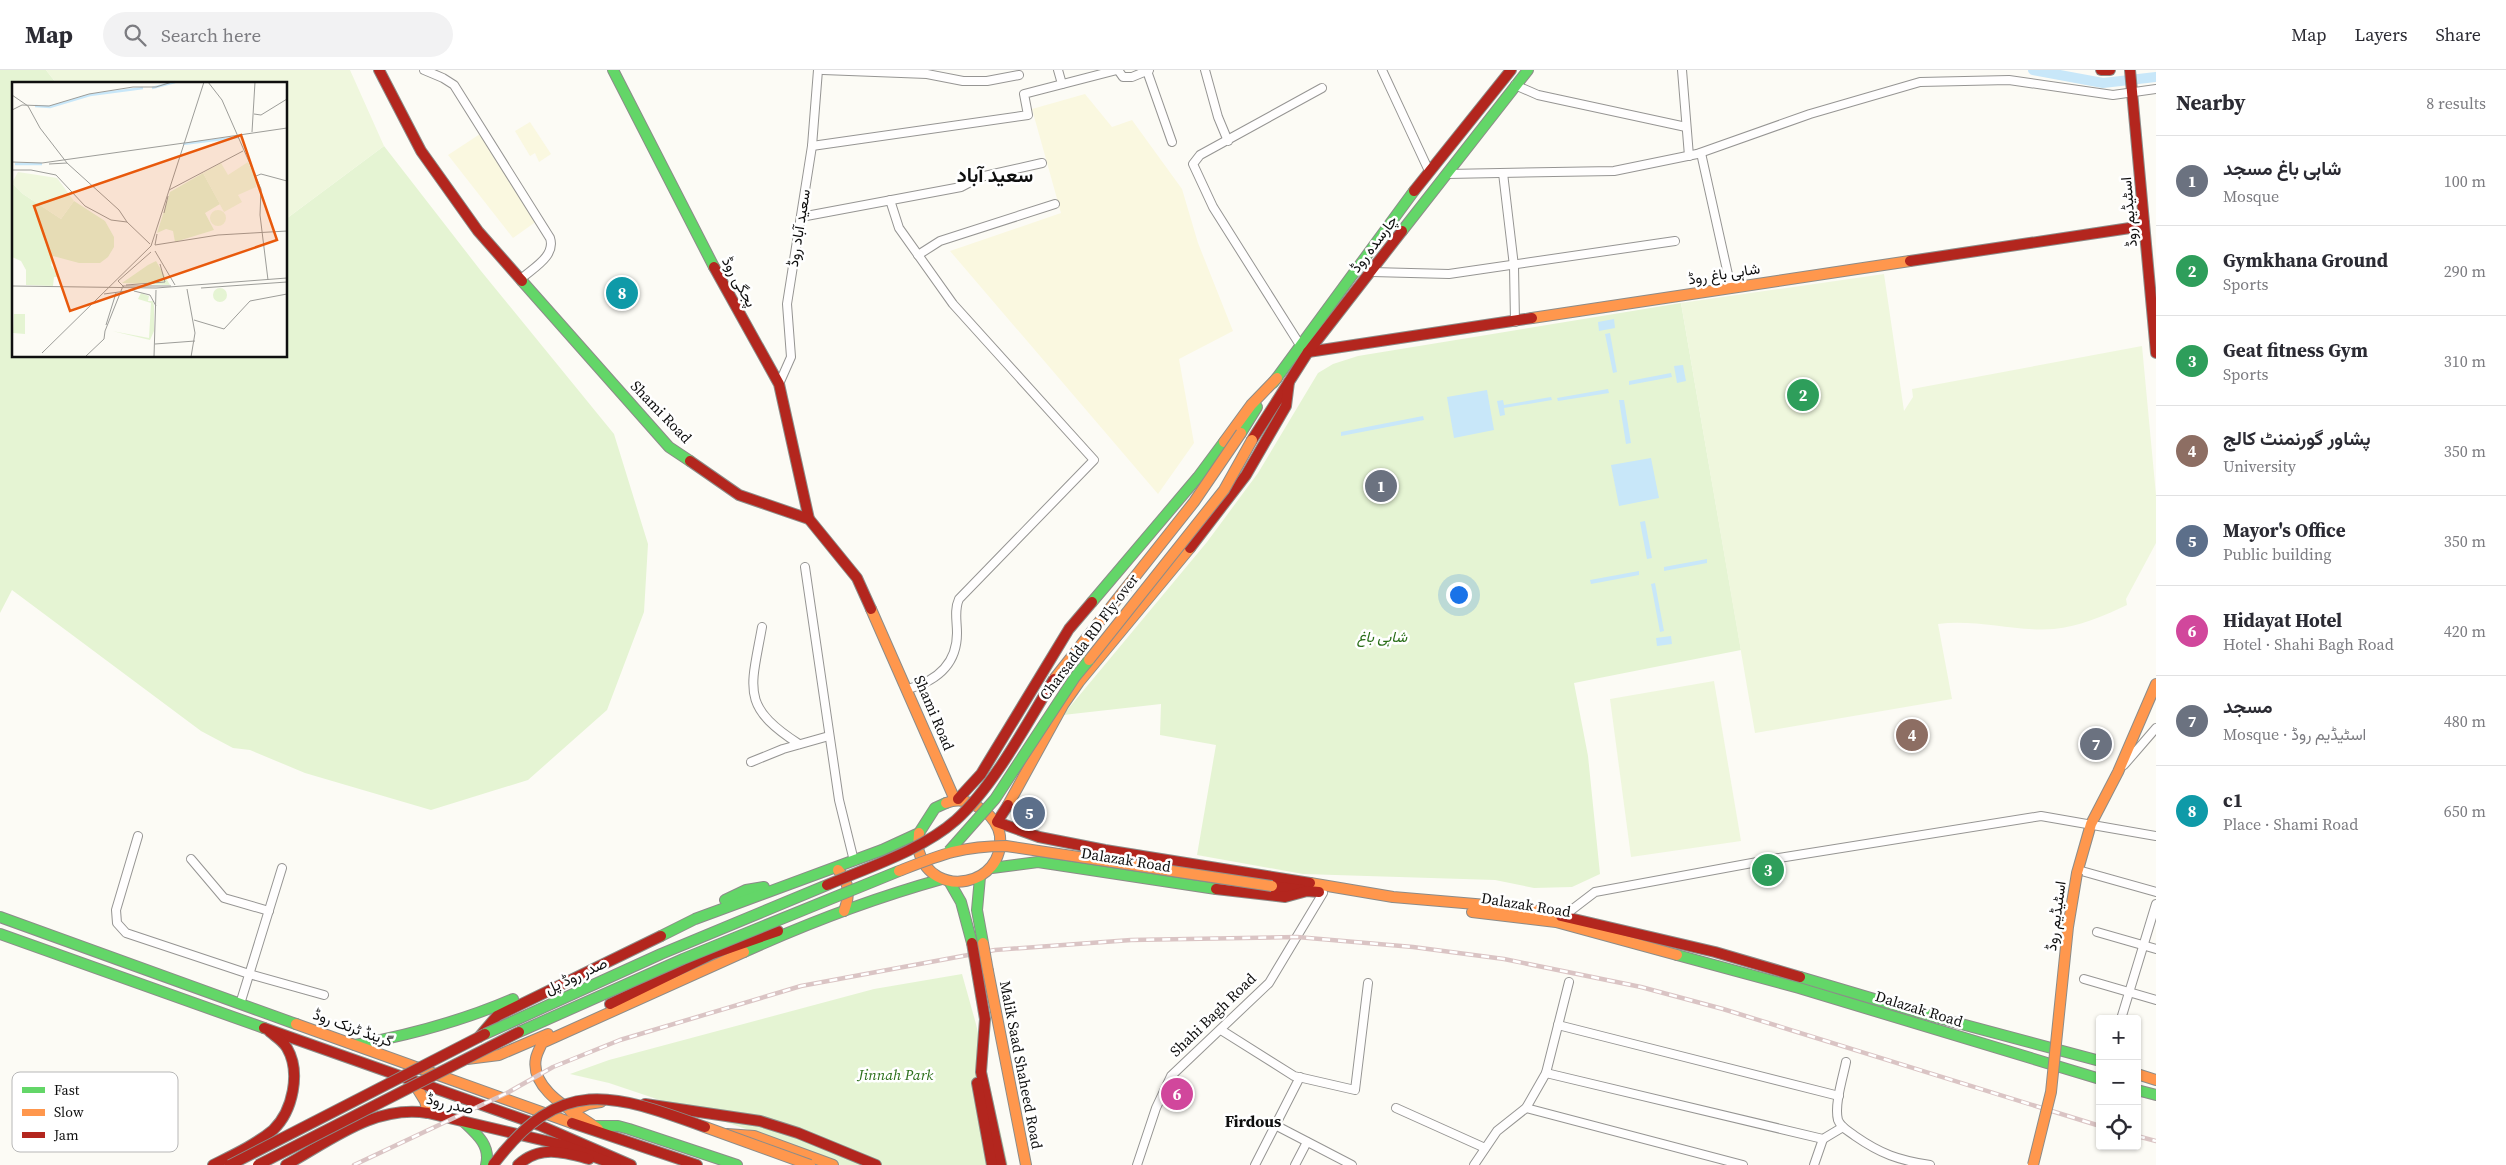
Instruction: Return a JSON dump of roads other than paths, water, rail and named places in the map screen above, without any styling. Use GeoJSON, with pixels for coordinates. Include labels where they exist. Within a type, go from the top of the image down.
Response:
{"type":"FeatureCollection","features":[{"type":"Feature","properties":{"kind":"main road","name":"Shami Road"},"geometry":{"type":"LineString","coordinates":[[379,70],[420,151],[478,230],[669,447],[739,495],[809,519],[857,578],[956,800]]}},
{"type":"Feature","properties":{"kind":"main road","name":"پجگی روڈ"},"geometry":{"type":"LineString","coordinates":[[613,70],[646,131],[696,235],[778,384],[809,519]]}},
{"type":"Feature","properties":{"kind":"main road","name":"چارسدہ روڈ"},"geometry":{"type":"LineString","coordinates":[[1252,440],[1289,382],[1301,349],[1429,171],[1512,70]]}},
{"type":"Feature","properties":{"kind":"main road","name":"چارسدہ روڈ"},"geometry":{"type":"LineString","coordinates":[[1241,433],[1277,378],[1372,272],[1528,70]]}},
{"type":"Feature","properties":{"kind":"main road"},"geometry":{"type":"LineString","coordinates":[[2101,70],[2110,70]]}},
{"type":"Feature","properties":{"kind":"main road","name":"اسٹیڈیم روڈ"},"geometry":{"type":"LineString","coordinates":[[2130,71],[2156,353]]}},
{"type":"Feature","properties":{"kind":"main road","name":"شاہی باغ روڈ"},"geometry":{"type":"LineString","coordinates":[[1301,349],[1515,322],[2130,228],[2144,223]]}},
{"type":"Feature","properties":{"kind":"main road"},"geometry":{"type":"LineString","coordinates":[[956,800],[981,774],[1000,746],[1030,690],[1068,628],[1198,477],[1251,405],[1277,378]]}},
{"type":"Feature","properties":{"kind":"main road"},"geometry":{"type":"LineString","coordinates":[[997,822],[1015,795],[1059,712],[1079,682],[1138,608],[1210,524],[1246,475],[1286,406],[1289,382]]}},
{"type":"Feature","properties":{"kind":"main road","name":"Charsadda RD Fly-over"},"geometry":{"type":"LineString","coordinates":[[941,830],[956,820],[982,790],[1004,760],[1059,672],[1194,502],[1241,433]]}},
{"type":"Feature","properties":{"kind":"main road","name":"Charsadda RD Fly-over"},"geometry":{"type":"LineString","coordinates":[[949,851],[995,799],[1075,676],[1224,490],[1252,440]]}},
{"type":"Feature","properties":{"kind":"main road","name":"اسٹیڈیم روڈ"},"geometry":{"type":"LineString","coordinates":[[2033,1165],[2050,1092],[2067,936],[2078,872],[2092,824],[2118,772],[2156,684]]}},
{"type":"Feature","properties":{"kind":"main road"},"geometry":{"type":"LineString","coordinates":[[603,1134],[595,1126],[571,1112],[553,1097],[541,1082],[537,1070],[538,1053],[542,1044],[802,926],[898,891],[945,880],[965,882],[980,877],[992,868],[1000,853],[1001,837],[997,822],[987,810],[974,802],[956,800],[938,805],[926,817],[919,833],[919,851],[927,867],[945,880]]}},
{"type":"Feature","properties":{"kind":"main road","name":"Dalazak Road"},"geometry":{"type":"LineString","coordinates":[[997,822],[1039,837],[1105,850],[1170,859],[1393,897],[1522,908],[2096,1077]]}},
{"type":"Feature","properties":{"kind":"main road","name":"صدر روڈ پل"},"geometry":{"type":"LineString","coordinates":[[230,1165],[378,1091],[478,1037],[661,954],[888,860],[913,848],[941,830]]}},
{"type":"Feature","properties":{"kind":"main road"},"geometry":{"type":"LineString","coordinates":[[478,1037],[497,1016],[695,919],[854,861],[919,833]]}},
{"type":"Feature","properties":{"kind":"main road"},"geometry":{"type":"LineString","coordinates":[[949,851],[983,846],[1006,846],[1307,891]]}},
{"type":"Feature","properties":{"kind":"main road","name":"صدر روڈ پل"},"geometry":{"type":"LineString","coordinates":[[258,1165],[527,1028],[683,959],[949,851]]}},
{"type":"Feature","properties":{"kind":"main road","name":"Dalazak Road"},"geometry":{"type":"LineString","coordinates":[[992,868],[1038,862],[1273,897],[1285,897],[1307,891],[1559,919],[1715,952],[1935,1017],[2096,1060]]}},
{"type":"Feature","properties":{"kind":"main road"},"geometry":{"type":"LineString","coordinates":[[835,867],[844,876],[849,887],[849,899],[844,911]]}},
{"type":"Feature","properties":{"kind":"main road","name":"Malik Saad Shaheed Road"},"geometry":{"type":"LineString","coordinates":[[980,877],[977,910],[978,943],[985,1019],[981,1063]]}},
{"type":"Feature","properties":{"kind":"main road","name":"Malik Saad Shaheed Road"},"geometry":{"type":"LineString","coordinates":[[945,880],[961,902],[978,943]]}},
{"type":"Feature","properties":{"kind":"main road"},"geometry":{"type":"LineString","coordinates":[[355,1045],[411,1035],[478,1016],[746,890],[795,881]]}},
{"type":"Feature","properties":{"kind":"main road","name":"گرینڈ ٹرنک روڈ"},"geometry":{"type":"LineString","coordinates":[[0,917],[616,1139],[697,1165]]}},
{"type":"Feature","properties":{"kind":"main road"},"geometry":{"type":"LineString","coordinates":[[3,935],[14,922]]}},
{"type":"Feature","properties":{"kind":"main road"},"geometry":{"type":"LineString","coordinates":[[467,1059],[482,1060],[502,1055],[712,954],[755,937],[802,926]]}},
{"type":"Feature","properties":{"kind":"main road","name":"گرینڈ ٹرنک روڈ"},"geometry":{"type":"LineString","coordinates":[[3,935],[539,1125],[631,1165]]}},
{"type":"Feature","properties":{"kind":"main road","name":"Malik Saad Shaheed Road"},"geometry":{"type":"LineString","coordinates":[[982,971],[1026,1165]]}},
{"type":"Feature","properties":{"kind":"main road"},"geometry":{"type":"LineString","coordinates":[[213,1165],[250,1144],[278,1125],[285,1112],[293,1089],[291,1062],[286,1047],[264,1028]]}},
{"type":"Feature","properties":{"kind":"main road"},"geometry":{"type":"LineString","coordinates":[[981,1063],[976,1076],[979,1104],[992,1165]]}},
{"type":"Feature","properties":{"kind":"main road"},"geometry":{"type":"LineString","coordinates":[[981,1063],[985,1093],[1001,1165]]}},
{"type":"Feature","properties":{"kind":"main road"},"geometry":{"type":"LineString","coordinates":[[2141,1074],[2155,1076]]}},
{"type":"Feature","properties":{"kind":"main road"},"geometry":{"type":"LineString","coordinates":[[412,1080],[422,1095],[428,1113]]}},
{"type":"Feature","properties":{"kind":"main road"},"geometry":{"type":"LineString","coordinates":[[2141,1091],[2156,1095]]}},
{"type":"Feature","properties":{"kind":"main road"},"geometry":{"type":"LineString","coordinates":[[493,1165],[512,1140],[538,1116],[571,1101],[588,1098],[620,1098],[636,1102],[810,1165]]}},
{"type":"Feature","properties":{"kind":"main road"},"geometry":{"type":"LineString","coordinates":[[571,1112],[588,1104],[612,1102],[659,1105],[744,1117],[777,1125],[876,1165]]}},
{"type":"Feature","properties":{"kind":"main road","name":"صدر روڈ"},"geometry":{"type":"LineString","coordinates":[[286,1165],[371,1118],[395,1111],[428,1113],[563,1145],[616,1165]]}},
{"type":"Feature","properties":{"kind":"main road"},"geometry":{"type":"LineString","coordinates":[[464,1122],[483,1141],[488,1158],[486,1165]]}},
{"type":"Feature","properties":{"kind":"main road"},"geometry":{"type":"LineString","coordinates":[[595,1126],[624,1128],[737,1165]]}},
{"type":"Feature","properties":{"kind":"main road"},"geometry":{"type":"LineString","coordinates":[[726,1134],[754,1136],[833,1165]]}},
{"type":"Feature","properties":{"kind":"main road"},"geometry":{"type":"LineString","coordinates":[[518,1165],[526,1156],[550,1150],[607,1163]]}},
{"type":"Feature","properties":{"kind":"street"},"geometry":{"type":"LineString","coordinates":[[424,70],[454,85],[550,238],[552,244],[549,254],[521,279]]}},
{"type":"Feature","properties":{"kind":"street","name":"سعید آباد روڈ"},"geometry":{"type":"LineString","coordinates":[[778,384],[791,357],[786,304],[812,146],[818,70]]}},
{"type":"Feature","properties":{"kind":"street"},"geometry":{"type":"LineString","coordinates":[[823,70],[928,74],[963,81],[987,81],[1019,75]]}},
{"type":"Feature","properties":{"kind":"street"},"geometry":{"type":"LineString","coordinates":[[1058,70],[1062,84]]}},
{"type":"Feature","properties":{"kind":"street"},"geometry":{"type":"LineString","coordinates":[[812,146],[1028,115],[1024,94],[1118,70],[1122,77],[1127,78],[1148,70],[1172,142]]}},
{"type":"Feature","properties":{"kind":"street"},"geometry":{"type":"LineString","coordinates":[[1205,70],[1218,117],[1228,141]]}},
{"type":"Feature","properties":{"kind":"street"},"geometry":{"type":"LineString","coordinates":[[1382,70],[1429,171]]}},
{"type":"Feature","properties":{"kind":"street"},"geometry":{"type":"LineString","coordinates":[[1682,70],[1689,156]]}},
{"type":"Feature","properties":{"kind":"street"},"geometry":{"type":"LineString","coordinates":[[1447,174],[1614,171],[1689,156],[1810,114],[1920,82],[2009,80],[2113,95],[2156,89]]}},
{"type":"Feature","properties":{"kind":"street"},"geometry":{"type":"LineString","coordinates":[[1515,86],[1538,95],[1686,127]]}},
{"type":"Feature","properties":{"kind":"street"},"geometry":{"type":"LineString","coordinates":[[1301,349],[1212,207],[1193,164],[1200,155],[1322,88]]}},
{"type":"Feature","properties":{"kind":"street"},"geometry":{"type":"LineString","coordinates":[[1701,152],[1731,288]]}},
{"type":"Feature","properties":{"kind":"street"},"geometry":{"type":"LineString","coordinates":[[801,217],[960,187],[980,177],[1042,163]]}},
{"type":"Feature","properties":{"kind":"street"},"geometry":{"type":"LineString","coordinates":[[1502,172],[1514,266],[1515,322]]}},
{"type":"Feature","properties":{"kind":"street"},"geometry":{"type":"LineString","coordinates":[[890,200],[899,228],[953,304],[1094,460],[959,599],[956,606],[957,635],[948,667],[926,684],[908,689]]}},
{"type":"Feature","properties":{"kind":"street"},"geometry":{"type":"LineString","coordinates":[[918,255],[940,241],[1055,204]]}},
{"type":"Feature","properties":{"kind":"street"},"geometry":{"type":"LineString","coordinates":[[1372,272],[1449,274],[1675,241]]}},
{"type":"Feature","properties":{"kind":"street"},"geometry":{"type":"LineString","coordinates":[[805,567],[839,800],[854,861]]}},
{"type":"Feature","properties":{"kind":"street"},"geometry":{"type":"LineString","coordinates":[[762,627],[752,686],[756,701],[768,721],[799,744]]}},
{"type":"Feature","properties":{"kind":"street"},"geometry":{"type":"LineString","coordinates":[[2118,772],[2156,728]]}},
{"type":"Feature","properties":{"kind":"street"},"geometry":{"type":"LineString","coordinates":[[751,762],[799,744],[829,736]]}},
{"type":"Feature","properties":{"kind":"street"},"geometry":{"type":"LineString","coordinates":[[1559,919],[1596,892],[1778,858],[2041,816],[2156,836]]}},
{"type":"Feature","properties":{"kind":"street"},"geometry":{"type":"LineString","coordinates":[[138,836],[116,910],[117,923],[120,928],[126,933],[250,974],[324,995]]}},
{"type":"Feature","properties":{"kind":"street"},"geometry":{"type":"LineString","coordinates":[[191,859],[224,898],[269,911]]}},
{"type":"Feature","properties":{"kind":"street"},"geometry":{"type":"LineString","coordinates":[[240,1004],[282,868]]}},
{"type":"Feature","properties":{"kind":"street"},"geometry":{"type":"LineString","coordinates":[[2078,872],[2156,892]]}},
{"type":"Feature","properties":{"kind":"street","name":"Shahi Bagh Road"},"geometry":{"type":"LineString","coordinates":[[1137,1165],[1156,1108],[1171,1076],[1269,982],[1323,893]]}},
{"type":"Feature","properties":{"kind":"street"},"geometry":{"type":"LineString","coordinates":[[2122,1015],[2156,904]]}},
{"type":"Feature","properties":{"kind":"street"},"geometry":{"type":"LineString","coordinates":[[2097,932],[2156,949]]}},
{"type":"Feature","properties":{"kind":"street"},"geometry":{"type":"LineString","coordinates":[[2084,979],[2156,1000]]}},
{"type":"Feature","properties":{"kind":"street"},"geometry":{"type":"LineString","coordinates":[[1474,1165],[1497,1131],[1526,1108],[1546,1073],[1569,982]]}},
{"type":"Feature","properties":{"kind":"street"},"geometry":{"type":"LineString","coordinates":[[1221,1030],[1294,1076],[1355,1090],[1368,983]]}},
{"type":"Feature","properties":{"kind":"street"},"geometry":{"type":"LineString","coordinates":[[1558,1025],[1839,1096]]}},
{"type":"Feature","properties":{"kind":"street"},"geometry":{"type":"LineString","coordinates":[[1846,1062],[1839,1096],[1838,1119],[1842,1127],[1878,1152],[1899,1162],[1930,1165]]}},
{"type":"Feature","properties":{"kind":"street"},"geometry":{"type":"LineString","coordinates":[[1546,1073],[1823,1139]]}},
{"type":"Feature","properties":{"kind":"street"},"geometry":{"type":"LineString","coordinates":[[1255,1165],[1300,1077]]}},
{"type":"Feature","properties":{"kind":"street"},"geometry":{"type":"LineString","coordinates":[[1396,1108],[1485,1148]]}},
{"type":"Feature","properties":{"kind":"street"},"geometry":{"type":"LineString","coordinates":[[1526,1108],[1743,1165]]}},
{"type":"Feature","properties":{"kind":"street"},"geometry":{"type":"LineString","coordinates":[[1275,1125],[1307,1142],[1335,1161],[1352,1165]]}},
{"type":"Feature","properties":{"kind":"street"},"geometry":{"type":"LineString","coordinates":[[1814,1165],[1823,1139],[1842,1127]]}},
{"type":"Feature","properties":{"kind":"street"},"geometry":{"type":"LineString","coordinates":[[1295,1165],[1307,1142]]}},
{"type":"Feature","properties":{"kind":"water"},"geometry":{"type":"Polygon","coordinates":[[[1614,319],[1615,328],[1599,331],[1598,322],[1614,319]]]}},
{"type":"Feature","properties":{"kind":"water"},"geometry":{"type":"Polygon","coordinates":[[[1610,333],[1617,372],[1613,373],[1605,334],[1610,333]]]}},
{"type":"Feature","properties":{"kind":"water"},"geometry":{"type":"Polygon","coordinates":[[[1683,365],[1686,381],[1677,383],[1674,366],[1683,365]]]}},
{"type":"Feature","properties":{"kind":"water"},"geometry":{"type":"Polygon","coordinates":[[[1671,373],[1672,377],[1629,385],[1629,381],[1671,373]]]}},
{"type":"Feature","properties":{"kind":"water"},"geometry":{"type":"Polygon","coordinates":[[[1608,389],[1609,393],[1558,401],[1557,398],[1608,389]]]}},
{"type":"Feature","properties":{"kind":"water"},"geometry":{"type":"Polygon","coordinates":[[[1487,390],[1494,430],[1454,438],[1447,397],[1487,390]]]}},
{"type":"Feature","properties":{"kind":"water"},"geometry":{"type":"Polygon","coordinates":[[[1551,397],[1552,400],[1504,408],[1505,415],[1500,416],[1497,401],[1503,400],[1504,405],[1551,397]]]}},
{"type":"Feature","properties":{"kind":"water"},"geometry":{"type":"Polygon","coordinates":[[[1619,400],[1624,400],[1631,443],[1626,444],[1619,400]]]}},
{"type":"Feature","properties":{"kind":"water"},"geometry":{"type":"Polygon","coordinates":[[[1423,416],[1424,420],[1341,436],[1341,432],[1423,416]]]}},
{"type":"Feature","properties":{"kind":"water"},"geometry":{"type":"Polygon","coordinates":[[[1651,458],[1659,498],[1619,506],[1611,465],[1651,458]]]}},
{"type":"Feature","properties":{"kind":"water"},"geometry":{"type":"Polygon","coordinates":[[[1645,521],[1652,558],[1647,559],[1640,522],[1645,521]]]}},
{"type":"Feature","properties":{"kind":"water"},"geometry":{"type":"Polygon","coordinates":[[[1707,559],[1707,563],[1664,571],[1664,567],[1707,559]]]}},
{"type":"Feature","properties":{"kind":"water"},"geometry":{"type":"Polygon","coordinates":[[[1639,571],[1639,575],[1591,584],[1590,580],[1639,571]]]}},
{"type":"Feature","properties":{"kind":"water"},"geometry":{"type":"Polygon","coordinates":[[[1655,583],[1664,631],[1660,632],[1651,584],[1655,583]]]}},
{"type":"Feature","properties":{"kind":"water"},"geometry":{"type":"Polygon","coordinates":[[[1671,636],[1672,644],[1657,646],[1656,638],[1671,636]]]}},
{"type":"Feature","properties":{"kind":"waterway"},"geometry":{"type":"LineString","coordinates":[[2033,70],[2103,83],[2156,77]]}},
{"type":"Feature","properties":{"kind":"railway"},"geometry":{"type":"LineString","coordinates":[[354,1165],[507,1093],[553,1067],[620,1040],[801,986],[995,950],[1131,940],[1297,937],[1413,947],[1504,959],[1641,987],[1723,1009],[2096,1125]]}},
{"type":"Feature","properties":{"kind":"railway"},"geometry":{"type":"LineString","coordinates":[[2141,1137],[2156,1141]]}},
{"type":"Feature","properties":{"kind":"place","name":"c1"},"geometry":{"type":"Point","coordinates":[622,293]}},
{"type":"Feature","properties":{"kind":"place","name":"Gymkhana Ground"},"geometry":{"type":"Point","coordinates":[1803,395]}},
{"type":"Feature","properties":{"kind":"place","name":"شاہی باغ مسجد"},"geometry":{"type":"Point","coordinates":[1381,486]}},
{"type":"Feature","properties":{"kind":"place","name":"پشاور گورنمنٹ کالج"},"geometry":{"type":"Point","coordinates":[1912,735]}},
{"type":"Feature","properties":{"kind":"place","name":"مسجد"},"geometry":{"type":"Point","coordinates":[2096,744]}},
{"type":"Feature","properties":{"kind":"place","name":"Mayor's Office"},"geometry":{"type":"Point","coordinates":[1029,813]}},
{"type":"Feature","properties":{"kind":"place","name":"Geat fitness Gym"},"geometry":{"type":"Point","coordinates":[1768,870]}},
{"type":"Feature","properties":{"kind":"place","name":"Hidayat Hotel"},"geometry":{"type":"Point","coordinates":[1177,1094]}},
{"type":"Feature","properties":{"kind":"district","name":"سعید آباد"},"geometry":{"type":"Point","coordinates":[995,175]}},
{"type":"Feature","properties":{"kind":"district","name":"Firdous"},"geometry":{"type":"Point","coordinates":[1253,1121]}},
{"type":"Feature","properties":{"kind":"park label","name":"شاہی باغ"},"geometry":{"type":"Point","coordinates":[1382,637]}},
{"type":"Feature","properties":{"kind":"park label","name":"Jinnah Park"},"geometry":{"type":"Point","coordinates":[896,1075]}}]}
